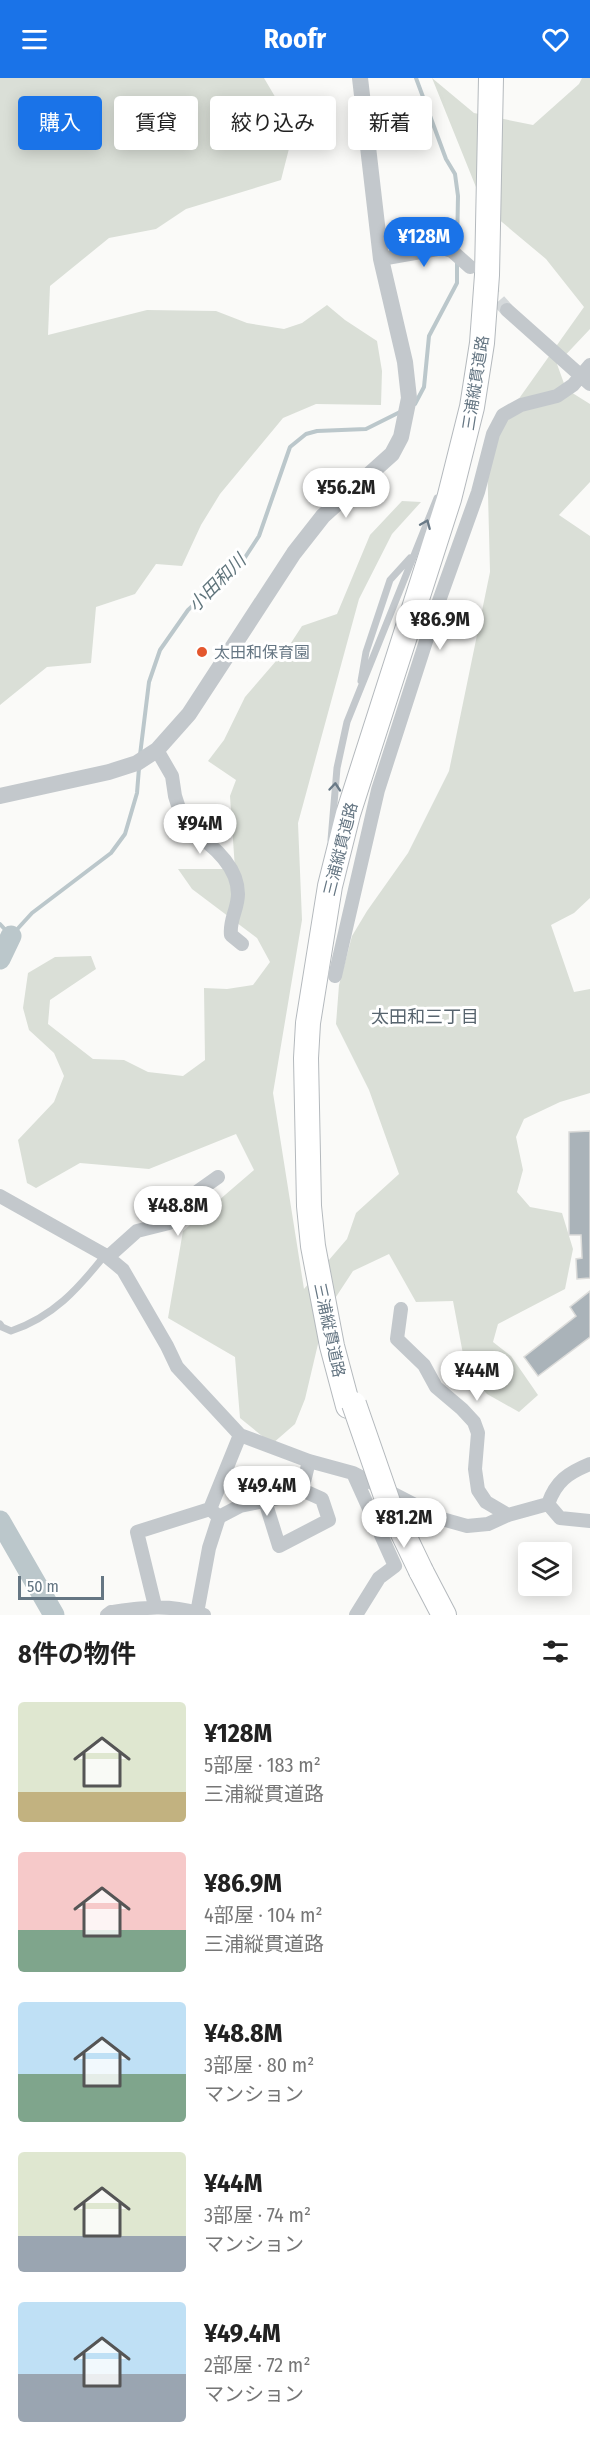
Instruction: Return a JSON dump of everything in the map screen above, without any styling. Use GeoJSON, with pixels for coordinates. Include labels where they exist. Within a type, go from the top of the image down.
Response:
{"type":"FeatureCollection","features":[{"type":"Feature","properties":{"kind":"highway","name":"三浦縦貫道路"},"geometry":{"type":"LineString","coordinates":[[436,1615],[373,1482],[332,1347],[313,1246],[309,1206],[306,1058],[308,1023],[326,973],[330,886],[348,814],[462,452],[478,373],[486,296],[491,78]]}},
{"type":"Feature","properties":{"kind":"highway","name":"三浦縦貫道路"},"geometry":{"type":"LineString","coordinates":[[351,1405],[330,1300],[327,1258],[320,1010],[322,979],[337,888],[354,816],[459,489],[481,400],[493,286],[498,78]]}},
{"type":"Feature","properties":{"kind":"highway","name":"三浦縦貫道路"},"geometry":{"type":"LineString","coordinates":[[417,1572],[444,1615]]}},
{"type":"Feature","properties":{"kind":"street"},"geometry":{"type":"LineString","coordinates":[[0,795],[108,772],[137,763],[157,750],[189,714],[294,553],[323,516],[392,454],[401,437],[409,398],[405,362],[381,259],[360,78]]}},
{"type":"Feature","properties":{"kind":"street"},"geometry":{"type":"LineString","coordinates":[[381,259],[443,248],[452,251],[470,267]]}},
{"type":"Feature","properties":{"kind":"street"},"geometry":{"type":"LineString","coordinates":[[507,310],[585,380]]}},
{"type":"Feature","properties":{"kind":"street"},"geometry":{"type":"LineString","coordinates":[[326,973],[378,790],[439,601],[478,492],[493,434],[503,415],[521,405],[557,396],[585,380],[590,365]]}},
{"type":"Feature","properties":{"kind":"street"},"geometry":{"type":"LineString","coordinates":[[157,750],[172,776],[186,827],[208,841],[231,867],[238,894],[230,926],[231,935],[242,944]]}},
{"type":"Feature","properties":{"kind":"street"},"geometry":{"type":"LineString","coordinates":[[106,1256],[137,1231],[169,1223],[177,1217],[187,1199],[218,1177]]}},
{"type":"Feature","properties":{"kind":"street"},"geometry":{"type":"LineString","coordinates":[[0,1196],[106,1256],[123,1270],[167,1346],[177,1368],[240,1435],[309,1461],[353,1473],[442,1519],[468,1527],[488,1524],[508,1515],[548,1504]]}},
{"type":"Feature","properties":{"kind":"street"},"geometry":{"type":"LineString","coordinates":[[401,1310],[397,1339],[424,1365],[436,1388],[474,1422],[478,1433],[475,1469],[478,1490],[486,1502],[508,1515]]}},
{"type":"Feature","properties":{"kind":"street"},"geometry":{"type":"LineString","coordinates":[[107,1615],[111,1612],[155,1606],[167,1610],[177,1607],[199,1614],[214,1513],[240,1435]]}},
{"type":"Feature","properties":{"kind":"street"},"geometry":{"type":"LineString","coordinates":[[302,1490],[309,1461]]}},
{"type":"Feature","properties":{"kind":"street"},"geometry":{"type":"LineString","coordinates":[[548,1504],[553,1489],[572,1472],[590,1464]]}},
{"type":"Feature","properties":{"kind":"street"},"geometry":{"type":"LineString","coordinates":[[353,1473],[395,1566],[379,1578],[356,1615]]}},
{"type":"Feature","properties":{"kind":"street"},"geometry":{"type":"LineString","coordinates":[[155,1606],[137,1532],[302,1490],[322,1498],[329,1520],[279,1546],[265,1501]]}},
{"type":"Feature","properties":{"kind":"street"},"geometry":{"type":"LineString","coordinates":[[548,1504],[560,1518],[590,1521]]}},
{"type":"Feature","properties":{"kind":"lane"},"geometry":{"type":"LineString","coordinates":[[444,482],[462,424],[486,296]]}},
{"type":"Feature","properties":{"kind":"lane"},"geometry":{"type":"LineString","coordinates":[[326,973],[315,940],[329,852],[334,787],[340,751],[347,722],[440,491]]}},
{"type":"Feature","properties":{"kind":"lane"},"geometry":{"type":"LineString","coordinates":[[359,693],[366,652],[390,580],[414,553]]}},
{"type":"Feature","properties":{"kind":"lane"},"geometry":{"type":"LineString","coordinates":[[0,1324],[11,1331],[25,1326],[66,1300],[106,1256]]}},
{"type":"Feature","properties":{"kind":"shaded area"},"geometry":{"type":"Polygon","coordinates":[[[0,78],[264,78],[275,96],[210,96],[210,150],[289,150],[281,180],[186,209],[156,229],[109,238],[50,286],[48,335],[147,310],[216,311],[247,323],[284,329],[302,323],[327,305],[377,341],[382,371],[381,405],[316,404],[283,418],[220,494],[201,525],[182,566],[156,564],[135,594],[96,607],[91,663],[47,667],[0,705],[0,78]]]}},
{"type":"Feature","properties":{"kind":"shaded area"},"geometry":{"type":"Polygon","coordinates":[[[432,78],[474,113],[533,125],[579,84],[582,78],[590,78],[590,329],[557,364],[566,389],[590,404],[590,482],[559,515],[590,536],[590,898],[574,913],[551,925],[574,992],[590,989],[590,1093],[560,1102],[524,1119],[516,1137],[523,1170],[517,1192],[530,1207],[562,1213],[573,1249],[565,1289],[498,1324],[493,1342],[511,1356],[538,1395],[519,1412],[487,1394],[466,1370],[453,1301],[416,1302],[389,1254],[353,1271],[330,1306],[305,1399],[295,1424],[272,1444],[240,1418],[235,1357],[168,1318],[183,1231],[254,1170],[236,1134],[149,1169],[80,1163],[36,1188],[27,1183],[18,1140],[54,1102],[64,1076],[54,1053],[29,1030],[23,1008],[28,973],[55,957],[91,956],[96,969],[50,1000],[48,1024],[93,1059],[124,1060],[148,1072],[183,1076],[205,1060],[204,988],[227,989],[253,985],[270,962],[257,938],[192,889],[178,869],[235,869],[230,796],[236,780],[208,761],[224,740],[245,697],[289,646],[302,626],[337,614],[370,535],[402,501],[421,502],[392,534],[359,599],[298,823],[302,920],[273,1093],[304,1289],[347,1239],[356,1213],[399,1174],[369,1090],[336,1024],[339,985],[352,936],[408,853],[449,771],[490,572],[487,455],[513,407],[584,307],[546,259],[484,207],[432,78]]]}},
{"type":"Feature","properties":{"kind":"building"},"geometry":{"type":"Polygon","coordinates":[[[590,1131],[590,1278],[577,1279],[576,1259],[582,1258],[581,1235],[569,1235],[569,1132],[590,1131]]]}},
{"type":"Feature","properties":{"kind":"building"},"geometry":{"type":"Polygon","coordinates":[[[590,1291],[590,1337],[538,1376],[524,1357],[576,1316],[570,1307],[590,1291]]]}},
{"type":"Feature","properties":{"kind":"waterway","name":"小田和川"},"geometry":{"type":"LineString","coordinates":[[416,78],[446,159],[455,174],[458,196],[457,249]]}},
{"type":"Feature","properties":{"kind":"waterway","name":"小田和川"},"geometry":{"type":"LineString","coordinates":[[415,404],[424,387],[429,336],[457,283],[457,259]]}},
{"type":"Feature","properties":{"kind":"waterway","name":"小田和川"},"geometry":{"type":"LineString","coordinates":[[140,755],[149,682],[160,650],[188,610],[244,559],[259,536],[290,447],[306,434],[317,431],[366,429],[400,412]]}},
{"type":"Feature","properties":{"kind":"waterway","name":"小田和川"},"geometry":{"type":"LineString","coordinates":[[0,924],[11,936],[32,913],[111,853],[125,834],[137,793],[139,768]]}},
{"type":"Feature","properties":{"kind":"waterway","name":"小田和川"},"geometry":{"type":"LineString","coordinates":[[0,959],[11,936]]}},
{"type":"Feature","properties":{"kind":"waterway","name":"小田和川"},"geometry":{"type":"LineString","coordinates":[[0,1521],[54,1615]]}},
{"type":"Feature","properties":{"kind":"tunnel"},"geometry":{"type":"LineString","coordinates":[[485,285],[507,310]]}},
{"type":"Feature","properties":{"kind":"place","name":"太田和保育園"},"geometry":{"type":"Point","coordinates":[202,652]}},
{"type":"Feature","properties":{"kind":"district","name":"太田和三丁目"},"geometry":{"type":"Point","coordinates":[425,1017]}}]}
